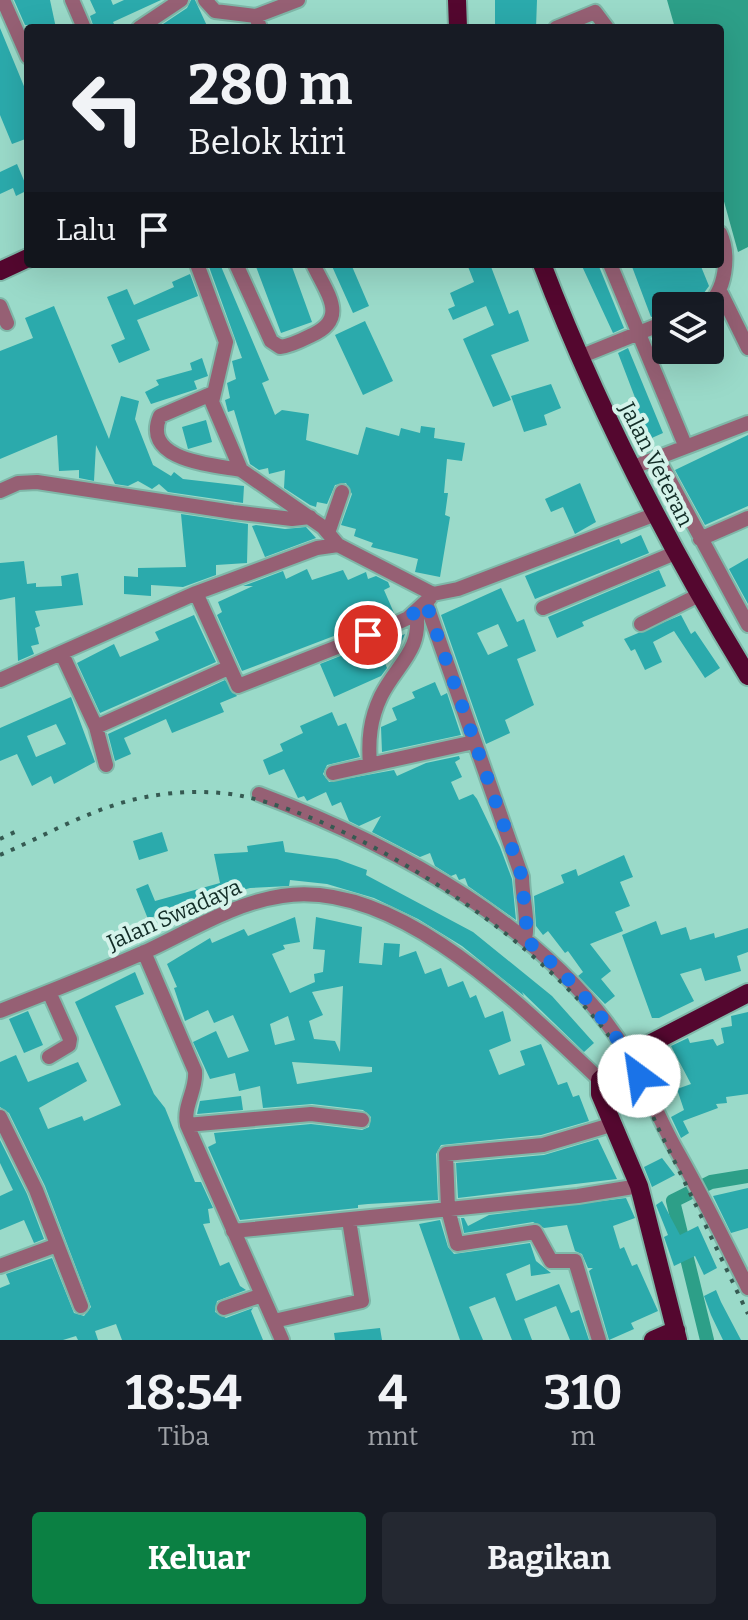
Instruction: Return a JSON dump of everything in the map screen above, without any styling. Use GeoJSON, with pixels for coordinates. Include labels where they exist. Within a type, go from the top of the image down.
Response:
{"type":"FeatureCollection","features":[{"type":"Feature","properties":{"kind":"main road"},"geometry":{"type":"LineString","coordinates":[[457,0],[458,24]]}},
{"type":"Feature","properties":{"kind":"main road"},"geometry":{"type":"LineString","coordinates":[[0,271],[24,260]]}},
{"type":"Feature","properties":{"kind":"main road","name":"Jalan Veteran"},"geometry":{"type":"LineString","coordinates":[[544,268],[599,403],[631,468],[675,553],[748,676]]}},
{"type":"Feature","properties":{"kind":"main road"},"geometry":{"type":"LineString","coordinates":[[653,1340],[677,1335],[639,1186],[600,1094],[600,1080],[628,1055],[748,993]]}},
{"type":"Feature","properties":{"kind":"street"},"geometry":{"type":"LineString","coordinates":[[3,0],[24,48]]}},
{"type":"Feature","properties":{"kind":"street"},"geometry":{"type":"LineString","coordinates":[[72,0],[82,24]]}},
{"type":"Feature","properties":{"kind":"street"},"geometry":{"type":"LineString","coordinates":[[145,24],[181,0]]}},
{"type":"Feature","properties":{"kind":"street"},"geometry":{"type":"LineString","coordinates":[[205,0],[215,11],[258,22],[298,0]]}},
{"type":"Feature","properties":{"kind":"street"},"geometry":{"type":"LineString","coordinates":[[565,24],[592,12],[598,14],[604,24]]}},
{"type":"Feature","properties":{"kind":"street"},"geometry":{"type":"LineString","coordinates":[[198,268],[226,342],[211,394],[241,470]]}},
{"type":"Feature","properties":{"kind":"street"},"geometry":{"type":"LineString","coordinates":[[238,268],[271,341],[280,347],[326,330],[333,317],[333,308],[315,268]]}},
{"type":"Feature","properties":{"kind":"street"},"geometry":{"type":"LineString","coordinates":[[612,268],[641,332],[685,445]]}},
{"type":"Feature","properties":{"kind":"street"},"geometry":{"type":"LineString","coordinates":[[723,268],[720,291],[748,348]]}},
{"type":"Feature","properties":{"kind":"street"},"geometry":{"type":"LineString","coordinates":[[0,306],[7,323]]}},
{"type":"Feature","properties":{"kind":"street"},"geometry":{"type":"LineString","coordinates":[[582,356],[652,328]]}},
{"type":"Feature","properties":{"kind":"street"},"geometry":{"type":"LineString","coordinates":[[211,394],[160,416],[158,434],[162,444],[176,456],[241,470],[425,603],[522,877],[520,892],[527,921],[525,939]]}},
{"type":"Feature","properties":{"kind":"street"},"geometry":{"type":"LineString","coordinates":[[631,468],[748,423]]}},
{"type":"Feature","properties":{"kind":"street"},"geometry":{"type":"LineString","coordinates":[[657,457],[748,625]]}},
{"type":"Feature","properties":{"kind":"street"},"geometry":{"type":"LineString","coordinates":[[0,491],[18,483],[37,482],[233,512],[292,519],[310,517]]}},
{"type":"Feature","properties":{"kind":"street"},"geometry":{"type":"LineString","coordinates":[[333,539],[342,492]]}},
{"type":"Feature","properties":{"kind":"street"},"geometry":{"type":"LineString","coordinates":[[196,593],[234,683],[248,683],[393,625],[425,603],[458,589],[656,514]]}},
{"type":"Feature","properties":{"kind":"street"},"geometry":{"type":"LineString","coordinates":[[700,539],[748,518]]}},
{"type":"Feature","properties":{"kind":"street"},"geometry":{"type":"LineString","coordinates":[[0,680],[196,593],[333,539]]}},
{"type":"Feature","properties":{"kind":"street"},"geometry":{"type":"LineString","coordinates":[[543,608],[675,553]]}},
{"type":"Feature","properties":{"kind":"street"},"geometry":{"type":"LineString","coordinates":[[641,624],[699,595]]}},
{"type":"Feature","properties":{"kind":"street"},"geometry":{"type":"LineString","coordinates":[[370,765],[371,723],[381,696],[415,643],[425,603]]}},
{"type":"Feature","properties":{"kind":"street"},"geometry":{"type":"LineString","coordinates":[[62,654],[96,727],[106,765]]}},
{"type":"Feature","properties":{"kind":"street"},"geometry":{"type":"LineString","coordinates":[[96,727],[228,668]]}},
{"type":"Feature","properties":{"kind":"street"},"geometry":{"type":"LineString","coordinates":[[333,773],[474,742]]}},
{"type":"Feature","properties":{"kind":"street"},"geometry":{"type":"LineString","coordinates":[[259,794],[365,838],[525,939],[561,969],[628,1055],[705,1198],[748,1288]]}},
{"type":"Feature","properties":{"kind":"street","name":"Jalan Swadaya"},"geometry":{"type":"LineString","coordinates":[[0,1011],[144,952],[240,908],[276,897],[328,897],[369,909],[449,947],[523,1006],[600,1080]]}},
{"type":"Feature","properties":{"kind":"street"},"geometry":{"type":"LineString","coordinates":[[144,952],[195,1071],[196,1082],[185,1114],[187,1125],[282,1340]]}},
{"type":"Feature","properties":{"kind":"street"},"geometry":{"type":"LineString","coordinates":[[49,992],[70,1039],[69,1045],[49,1057]]}},
{"type":"Feature","properties":{"kind":"street"},"geometry":{"type":"LineString","coordinates":[[187,1125],[311,1114],[362,1120]]}},
{"type":"Feature","properties":{"kind":"street"},"geometry":{"type":"LineString","coordinates":[[0,1117],[81,1306]]}},
{"type":"Feature","properties":{"kind":"street"},"geometry":{"type":"LineString","coordinates":[[599,1340],[574,1259],[551,1261],[534,1231],[459,1245],[448,1209],[446,1153],[543,1145],[614,1124]]}},
{"type":"Feature","properties":{"kind":"street"},"geometry":{"type":"LineString","coordinates":[[233,1231],[639,1186]]}},
{"type":"Feature","properties":{"kind":"street"},"geometry":{"type":"LineString","coordinates":[[274,1321],[362,1301],[349,1220]]}},
{"type":"Feature","properties":{"kind":"street"},"geometry":{"type":"LineString","coordinates":[[0,1266],[57,1245]]}},
{"type":"Feature","properties":{"kind":"street"},"geometry":{"type":"LineString","coordinates":[[224,1308],[262,1295]]}},
{"type":"Feature","properties":{"kind":"shaded area"},"geometry":{"type":"Polygon","coordinates":[[[667,0],[748,0],[748,247],[738,252],[724,201],[724,24],[674,24],[667,0]]]}},
{"type":"Feature","properties":{"kind":"building"},"geometry":{"type":"Polygon","coordinates":[[[14,0],[50,0],[55,24],[25,24],[14,0]]]}},
{"type":"Feature","properties":{"kind":"building"},"geometry":{"type":"Polygon","coordinates":[[[90,0],[111,0],[113,5],[124,0],[161,0],[114,24],[93,24],[90,16],[96,13],[90,0]]]}},
{"type":"Feature","properties":{"kind":"building"},"geometry":{"type":"Polygon","coordinates":[[[191,0],[195,0],[206,24],[163,24],[187,8],[191,0]]]}},
{"type":"Feature","properties":{"kind":"building"},"geometry":{"type":"Polygon","coordinates":[[[495,0],[537,0],[536,24],[495,24],[495,0]]]}},
{"type":"Feature","properties":{"kind":"building"},"geometry":{"type":"Polygon","coordinates":[[[0,28],[24,86],[24,140],[12,144],[0,115],[0,28]]]}},
{"type":"Feature","properties":{"kind":"building"},"geometry":{"type":"Polygon","coordinates":[[[17,164],[24,181],[24,192],[16,196],[13,188],[0,194],[0,172],[17,164]]]}},
{"type":"Feature","properties":{"kind":"building"},"geometry":{"type":"Polygon","coordinates":[[[209,268],[222,268],[269,380],[262,383],[275,415],[282,410],[309,414],[306,440],[358,455],[366,427],[399,436],[401,428],[420,433],[421,426],[435,428],[434,438],[465,443],[462,461],[447,459],[445,515],[450,517],[440,577],[415,572],[418,559],[371,547],[373,543],[354,536],[356,529],[341,525],[352,494],[346,483],[335,485],[327,504],[317,502],[316,507],[284,488],[285,470],[269,474],[268,468],[259,470],[250,464],[234,410],[228,412],[225,400],[230,398],[227,383],[236,379],[232,361],[242,358],[209,268]]]}},
{"type":"Feature","properties":{"kind":"building"},"geometry":{"type":"Polygon","coordinates":[[[257,268],[292,268],[312,322],[281,333],[257,268]]]}},
{"type":"Feature","properties":{"kind":"building"},"geometry":{"type":"Polygon","coordinates":[[[333,268],[353,268],[369,306],[353,313],[333,268]]]}},
{"type":"Feature","properties":{"kind":"building"},"geometry":{"type":"Polygon","coordinates":[[[469,268],[492,268],[509,314],[518,310],[529,341],[491,355],[511,400],[493,407],[463,339],[494,325],[486,306],[453,320],[448,309],[455,306],[450,293],[474,282],[469,268]]]}},
{"type":"Feature","properties":{"kind":"building"},"geometry":{"type":"Polygon","coordinates":[[[583,268],[600,268],[624,328],[613,333],[583,268]]]}},
{"type":"Feature","properties":{"kind":"building"},"geometry":{"type":"Polygon","coordinates":[[[633,268],[702,268],[709,286],[705,292],[652,292],[652,317],[633,268]]]}},
{"type":"Feature","properties":{"kind":"building"},"geometry":{"type":"Polygon","coordinates":[[[190,274],[198,296],[137,320],[150,350],[119,363],[111,345],[125,339],[107,297],[127,289],[134,305],[174,287],[172,282],[190,274]]]}},
{"type":"Feature","properties":{"kind":"building"},"geometry":{"type":"Polygon","coordinates":[[[54,306],[109,439],[121,396],[139,401],[135,419],[153,465],[171,476],[174,472],[183,479],[244,486],[243,503],[168,492],[159,484],[152,489],[138,481],[128,486],[115,484],[96,445],[94,481],[79,478],[79,470],[59,471],[57,435],[0,459],[0,351],[33,338],[25,318],[54,306]]]}},
{"type":"Feature","properties":{"kind":"building"},"geometry":{"type":"Polygon","coordinates":[[[365,321],[393,381],[363,395],[335,335],[365,321]]]}},
{"type":"Feature","properties":{"kind":"building"},"geometry":{"type":"Polygon","coordinates":[[[628,348],[663,433],[645,441],[632,411],[639,408],[618,353],[628,348]]]}},
{"type":"Feature","properties":{"kind":"building"},"geometry":{"type":"Polygon","coordinates":[[[202,358],[208,376],[194,381],[197,389],[151,404],[145,392],[159,385],[156,380],[192,370],[190,363],[202,358]]]}},
{"type":"Feature","properties":{"kind":"building"},"geometry":{"type":"Polygon","coordinates":[[[551,384],[561,408],[544,415],[547,425],[524,432],[511,396],[551,384]]]}},
{"type":"Feature","properties":{"kind":"building"},"geometry":{"type":"Polygon","coordinates":[[[206,420],[212,442],[188,449],[182,427],[206,420]]]}},
{"type":"Feature","properties":{"kind":"building"},"geometry":{"type":"Polygon","coordinates":[[[748,435],[748,506],[705,525],[675,470],[748,435]]]}},
{"type":"Feature","properties":{"kind":"building"},"geometry":{"type":"Polygon","coordinates":[[[580,483],[596,522],[575,534],[563,507],[551,512],[545,499],[580,483]]]}},
{"type":"Feature","properties":{"kind":"building"},"geometry":{"type":"Polygon","coordinates":[[[181,514],[248,524],[247,563],[216,565],[216,575],[183,587],[151,585],[151,596],[124,594],[124,576],[138,577],[138,568],[186,567],[181,514]]]}},
{"type":"Feature","properties":{"kind":"building"},"geometry":{"type":"Polygon","coordinates":[[[252,526],[285,529],[306,527],[316,538],[265,557],[252,526]]]}},
{"type":"Feature","properties":{"kind":"building"},"geometry":{"type":"Polygon","coordinates":[[[641,535],[649,553],[535,599],[525,576],[619,539],[621,544],[641,535]]]}},
{"type":"Feature","properties":{"kind":"building"},"geometry":{"type":"Polygon","coordinates":[[[748,558],[748,604],[729,569],[748,558]]]}},
{"type":"Feature","properties":{"kind":"building"},"geometry":{"type":"Polygon","coordinates":[[[24,561],[27,584],[36,583],[36,587],[62,586],[61,576],[78,573],[83,605],[35,611],[40,626],[35,628],[39,644],[31,646],[34,654],[18,661],[15,597],[0,600],[0,563],[24,561]]]}},
{"type":"Feature","properties":{"kind":"building"},"geometry":{"type":"Polygon","coordinates":[[[307,569],[312,580],[343,570],[348,580],[366,572],[368,579],[376,576],[388,582],[390,587],[384,590],[394,613],[242,671],[217,615],[222,612],[218,602],[253,586],[243,586],[283,571],[286,579],[307,569]]]}},
{"type":"Feature","properties":{"kind":"building"},"geometry":{"type":"Polygon","coordinates":[[[659,570],[666,586],[582,622],[584,626],[557,638],[548,617],[659,570]]]}},
{"type":"Feature","properties":{"kind":"building"},"geometry":{"type":"Polygon","coordinates":[[[501,588],[517,622],[524,619],[536,651],[517,659],[534,705],[505,720],[510,733],[486,744],[441,615],[501,588]],[[498,624],[477,633],[488,655],[508,646],[498,624]]]}},
{"type":"Feature","properties":{"kind":"building"},"geometry":{"type":"Polygon","coordinates":[[[194,615],[216,662],[100,713],[77,663],[114,644],[120,657],[159,640],[155,632],[194,615]]]}},
{"type":"Feature","properties":{"kind":"building"},"geometry":{"type":"Polygon","coordinates":[[[681,615],[691,634],[695,631],[720,668],[705,678],[674,631],[653,642],[662,662],[645,670],[635,649],[631,651],[624,639],[681,615]]]}},
{"type":"Feature","properties":{"kind":"building"},"geometry":{"type":"Polygon","coordinates":[[[405,634],[396,655],[384,661],[387,668],[381,676],[334,697],[320,664],[358,649],[360,654],[405,634]]]}},
{"type":"Feature","properties":{"kind":"building"},"geometry":{"type":"Polygon","coordinates":[[[225,680],[237,696],[220,703],[224,712],[172,733],[166,719],[124,738],[131,754],[115,761],[108,734],[225,680]]]}},
{"type":"Feature","properties":{"kind":"building"},"geometry":{"type":"Polygon","coordinates":[[[435,682],[441,696],[447,693],[461,735],[382,752],[381,727],[397,720],[392,708],[415,698],[412,692],[435,682]]]}},
{"type":"Feature","properties":{"kind":"building"},"geometry":{"type":"Polygon","coordinates":[[[71,697],[95,762],[54,784],[51,776],[32,786],[17,754],[0,761],[0,728],[71,697]],[[56,724],[27,736],[36,757],[66,744],[56,724]]]}},
{"type":"Feature","properties":{"kind":"building"},"geometry":{"type":"Polygon","coordinates":[[[332,712],[338,726],[346,723],[360,757],[327,765],[323,774],[329,782],[394,770],[397,776],[426,763],[459,756],[460,759],[455,762],[462,777],[451,782],[459,800],[473,794],[477,799],[500,847],[512,879],[516,920],[468,886],[465,878],[459,880],[456,874],[451,876],[435,866],[430,853],[420,857],[372,832],[381,816],[359,826],[349,821],[341,802],[332,806],[326,792],[307,801],[304,796],[298,798],[284,769],[269,775],[263,760],[283,751],[280,744],[303,733],[300,726],[332,712]]]}},
{"type":"Feature","properties":{"kind":"building"},"geometry":{"type":"Polygon","coordinates":[[[162,832],[168,851],[139,860],[133,841],[162,832]]]}},
{"type":"Feature","properties":{"kind":"building"},"geometry":{"type":"Polygon","coordinates":[[[283,841],[285,852],[337,859],[367,870],[366,875],[473,932],[552,996],[594,1043],[584,1052],[522,992],[524,996],[462,946],[418,919],[374,898],[327,884],[290,880],[289,886],[250,888],[236,892],[237,896],[209,902],[210,905],[166,918],[165,912],[148,919],[136,889],[148,884],[155,901],[220,883],[214,854],[248,852],[247,846],[283,841]]]}},
{"type":"Feature","properties":{"kind":"building"},"geometry":{"type":"Polygon","coordinates":[[[624,855],[633,877],[620,882],[630,906],[615,912],[623,931],[590,944],[611,971],[601,979],[615,996],[605,1004],[578,976],[583,972],[568,951],[565,953],[548,931],[543,935],[536,926],[534,896],[564,883],[561,875],[576,869],[578,876],[624,855]]]}},
{"type":"Feature","properties":{"kind":"building"},"geometry":{"type":"Polygon","coordinates":[[[295,917],[300,942],[283,945],[285,949],[272,954],[290,993],[315,982],[314,974],[323,972],[325,950],[313,949],[316,917],[362,927],[359,963],[382,965],[384,943],[400,944],[399,957],[416,951],[425,974],[441,968],[448,987],[463,981],[470,998],[476,995],[485,1018],[503,1011],[511,1041],[489,1050],[499,1075],[525,1065],[520,1051],[541,1044],[558,1085],[567,1082],[573,1097],[579,1095],[589,1121],[541,1135],[441,1145],[436,1154],[438,1200],[358,1205],[358,1208],[240,1220],[208,1147],[216,1143],[214,1133],[311,1124],[362,1130],[369,1127],[371,1117],[363,1110],[312,1104],[263,1108],[260,1086],[239,1091],[235,1073],[210,1079],[193,1042],[216,1031],[228,1058],[249,1051],[233,1015],[214,1023],[208,1010],[185,1021],[174,988],[177,987],[167,964],[210,938],[212,943],[244,929],[248,936],[295,917]],[[343,986],[312,992],[323,1015],[309,1021],[314,1039],[335,1041],[340,1052],[343,986]],[[288,1016],[270,1024],[275,1045],[295,1040],[288,1016]],[[292,1062],[297,1084],[372,1072],[372,1067],[292,1062]]]}},
{"type":"Feature","properties":{"kind":"building"},"geometry":{"type":"Polygon","coordinates":[[[656,921],[661,935],[686,927],[690,940],[714,933],[715,938],[748,928],[748,952],[737,956],[741,971],[705,981],[701,968],[680,974],[694,1001],[659,1018],[652,1018],[622,935],[656,921]]]}},
{"type":"Feature","properties":{"kind":"building"},"geometry":{"type":"Polygon","coordinates":[[[135,972],[144,994],[115,1006],[154,1094],[165,1108],[195,1182],[201,1182],[213,1208],[208,1209],[210,1223],[203,1224],[220,1266],[229,1262],[240,1286],[246,1290],[217,1301],[215,1312],[226,1318],[253,1308],[251,1311],[263,1340],[122,1340],[116,1324],[95,1331],[98,1340],[78,1340],[76,1336],[63,1340],[0,1340],[0,1288],[10,1284],[6,1274],[52,1258],[74,1313],[84,1316],[91,1307],[45,1186],[9,1113],[0,1107],[0,1062],[16,1055],[28,1082],[78,1062],[87,1081],[39,1108],[48,1129],[82,1116],[84,1121],[121,1105],[75,1002],[135,972]]]}},
{"type":"Feature","properties":{"kind":"building"},"geometry":{"type":"Polygon","coordinates":[[[28,1011],[43,1045],[24,1053],[9,1019],[28,1011]]]}},
{"type":"Feature","properties":{"kind":"building"},"geometry":{"type":"Polygon","coordinates":[[[748,1012],[748,1094],[726,1097],[727,1103],[716,1104],[718,1108],[683,1121],[689,1133],[681,1138],[671,1117],[684,1110],[677,1089],[691,1084],[671,1046],[688,1038],[690,1043],[713,1039],[717,1046],[724,1043],[721,1028],[732,1026],[731,1016],[748,1012]]]}},
{"type":"Feature","properties":{"kind":"building"},"geometry":{"type":"Polygon","coordinates":[[[241,1096],[243,1110],[197,1114],[200,1101],[241,1096]]]}},
{"type":"Feature","properties":{"kind":"building"},"geometry":{"type":"Polygon","coordinates":[[[598,1139],[617,1179],[458,1198],[456,1163],[544,1155],[598,1139]]]}},
{"type":"Feature","properties":{"kind":"building"},"geometry":{"type":"Polygon","coordinates":[[[0,1140],[27,1194],[44,1239],[34,1243],[24,1220],[0,1230],[0,1196],[13,1190],[0,1163],[0,1140]]]}},
{"type":"Feature","properties":{"kind":"building"},"geometry":{"type":"Polygon","coordinates":[[[662,1158],[675,1175],[652,1187],[644,1167],[662,1158]]]}},
{"type":"Feature","properties":{"kind":"building"},"geometry":{"type":"Polygon","coordinates":[[[748,1188],[748,1228],[731,1233],[713,1196],[748,1188]]]}},
{"type":"Feature","properties":{"kind":"building"},"geometry":{"type":"Polygon","coordinates":[[[626,1198],[635,1218],[613,1226],[620,1249],[624,1247],[632,1266],[637,1264],[658,1311],[631,1323],[634,1329],[609,1340],[589,1271],[593,1268],[588,1268],[582,1254],[575,1251],[567,1225],[544,1228],[533,1222],[464,1233],[461,1218],[468,1226],[489,1215],[626,1198]]]}},
{"type":"Feature","properties":{"kind":"building"},"geometry":{"type":"Polygon","coordinates":[[[662,1201],[680,1235],[698,1226],[717,1268],[704,1275],[695,1256],[674,1266],[664,1237],[668,1235],[656,1205],[662,1201]]]}},
{"type":"Feature","properties":{"kind":"building"},"geometry":{"type":"Polygon","coordinates":[[[440,1220],[448,1247],[454,1254],[530,1243],[536,1261],[551,1273],[531,1276],[530,1264],[506,1274],[516,1301],[559,1284],[571,1313],[579,1310],[589,1340],[570,1340],[556,1306],[524,1319],[532,1340],[512,1340],[495,1297],[469,1307],[483,1340],[460,1340],[419,1224],[440,1220]]]}},
{"type":"Feature","properties":{"kind":"building"},"geometry":{"type":"Polygon","coordinates":[[[716,1290],[741,1340],[723,1340],[704,1296],[716,1290]]]}},
{"type":"Feature","properties":{"kind":"building"},"geometry":{"type":"Polygon","coordinates":[[[380,1328],[382,1340],[335,1340],[334,1333],[380,1328]]]}},
{"type":"Feature","properties":{"kind":"waterway"},"geometry":{"type":"LineString","coordinates":[[707,1340],[673,1201],[711,1182],[748,1176]]}},
{"type":"Feature","properties":{"kind":"railway"},"geometry":{"type":"LineString","coordinates":[[0,855],[90,814],[127,801],[169,793],[206,792],[242,796],[291,810],[345,833],[400,862],[455,896],[507,934],[554,975],[594,1017],[634,1076],[748,1314]]}},
{"type":"Feature","properties":{"kind":"railway"},"geometry":{"type":"LineString","coordinates":[[0,839],[19,830]]}},
{"type":"Feature","properties":{"kind":"route"},"geometry":{"type":"LineString","coordinates":[[368,635],[408,618],[426,603],[522,877],[520,892],[527,921],[525,939],[561,969],[628,1055],[639,1076]]}}]}
